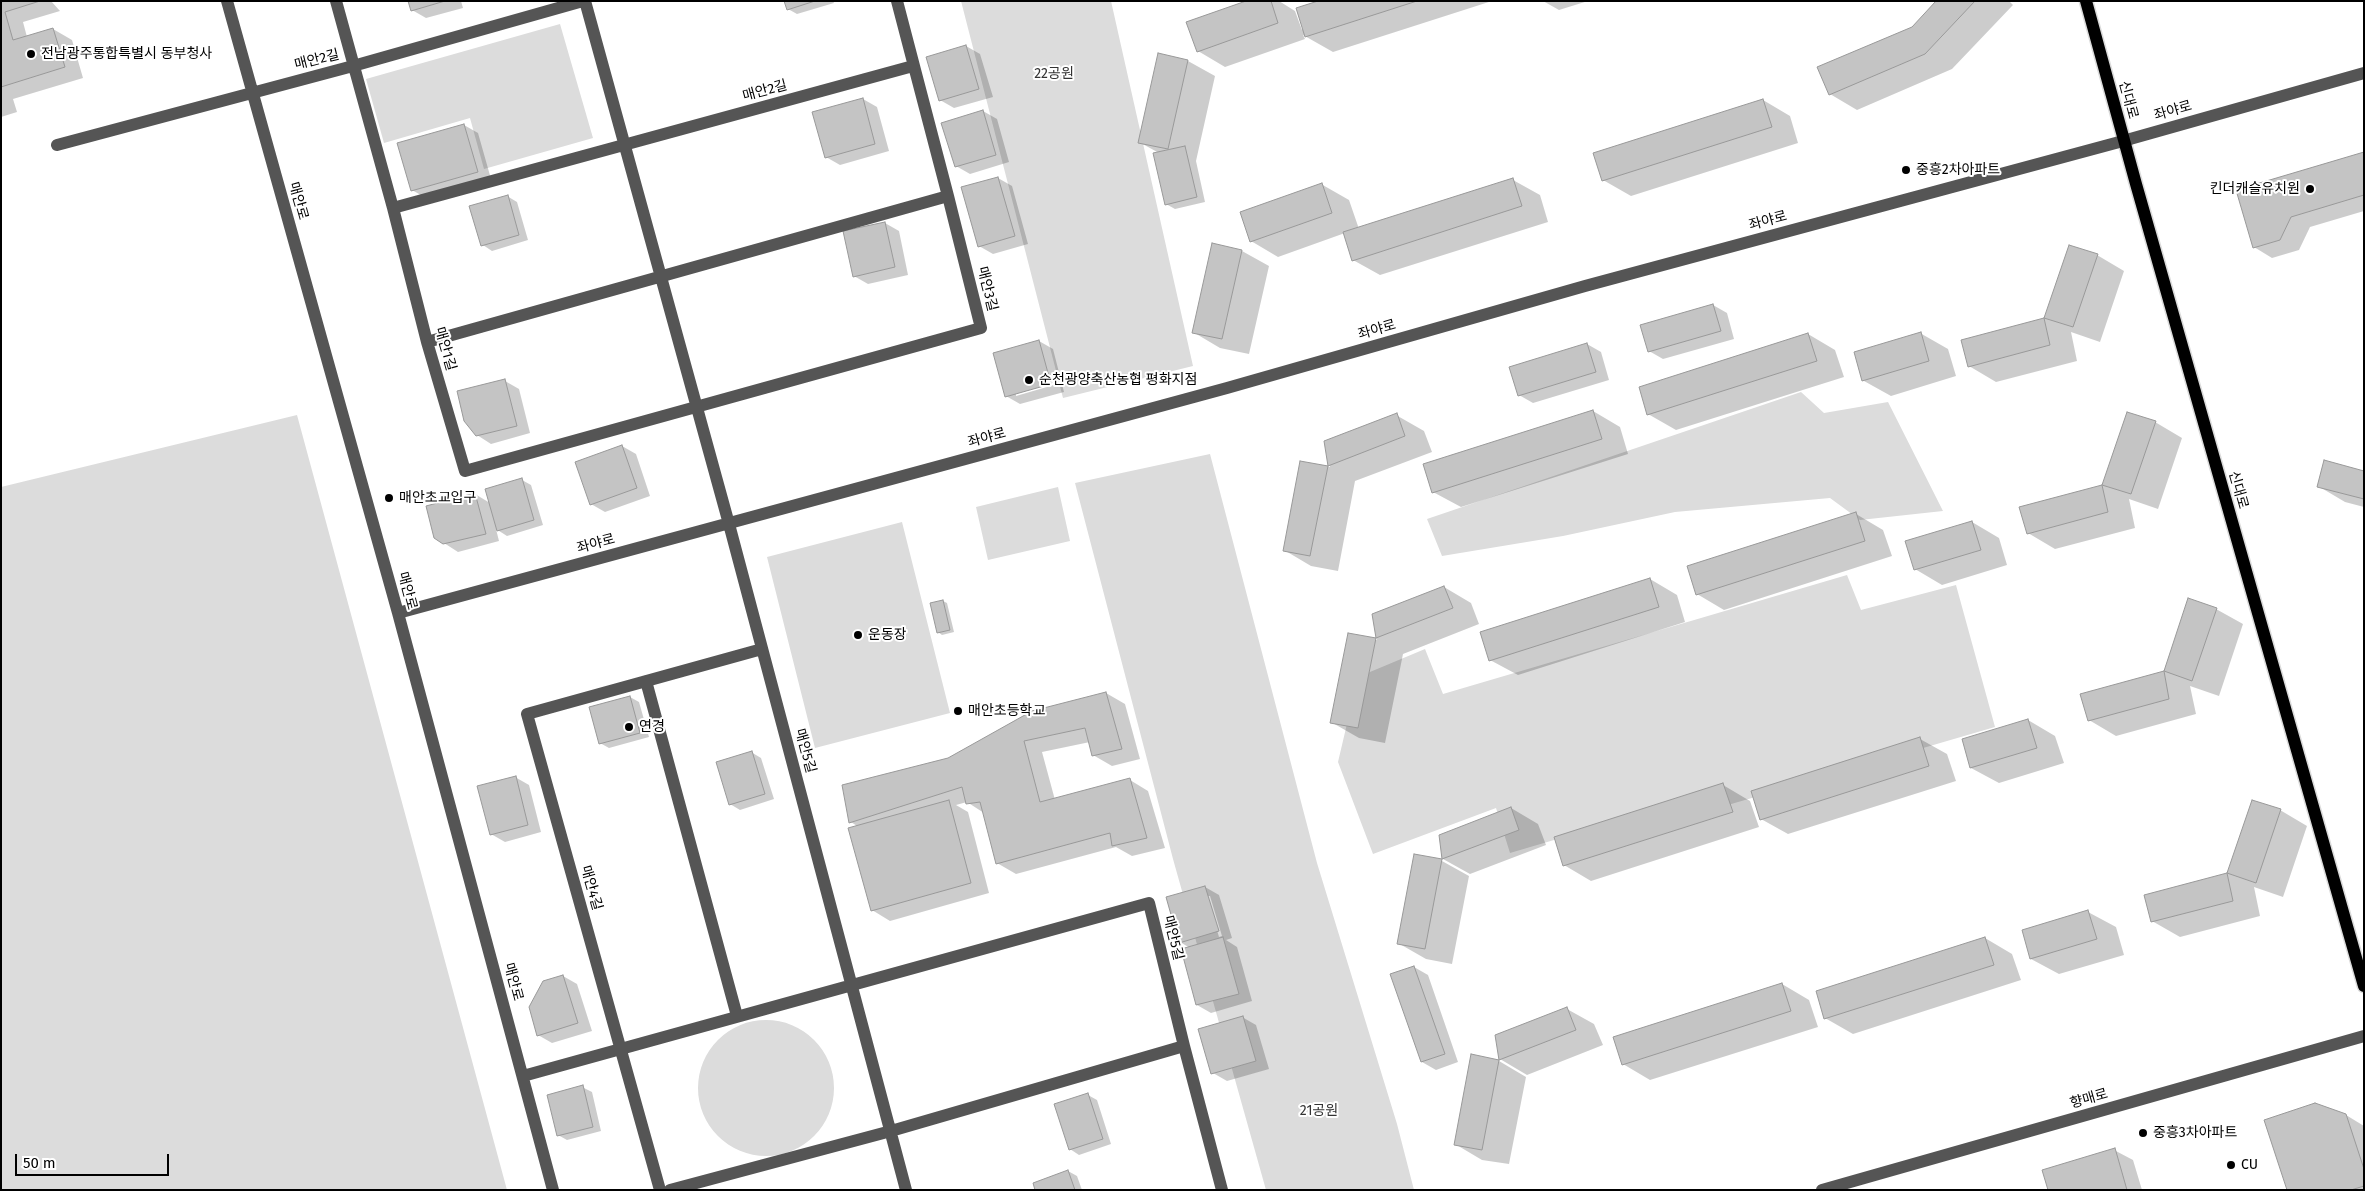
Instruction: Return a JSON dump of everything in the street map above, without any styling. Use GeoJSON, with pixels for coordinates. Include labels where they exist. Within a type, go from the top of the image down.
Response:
{"type":"FeatureCollection","features":[{"type":"Feature","properties":{"kind":"main road","name":"신대로"},"geometry":{"type":"LineString","coordinates":[[2086,1],[2364,986]]}},
{"type":"Feature","properties":{"kind":"street","name":"매안로"},"geometry":{"type":"LineString","coordinates":[[227,1],[398,613],[554,1190]]}},
{"type":"Feature","properties":{"kind":"street","name":"매안1길"},"geometry":{"type":"LineString","coordinates":[[336,1],[393,208],[427,342],[465,471],[696,407]]}},
{"type":"Feature","properties":{"kind":"street","name":"매안2길"},"geometry":{"type":"LineString","coordinates":[[57,145],[353,66],[584,1],[729,524]]}},
{"type":"Feature","properties":{"kind":"street","name":"매안3길"},"geometry":{"type":"LineString","coordinates":[[696,407],[981,328],[896,1]]}},
{"type":"Feature","properties":{"kind":"street","name":"매안2길"},"geometry":{"type":"LineString","coordinates":[[393,208],[914,66]]}},
{"type":"Feature","properties":{"kind":"street","name":"좌야로"},"geometry":{"type":"LineString","coordinates":[[398,613],[1227,388],[1585,286],[2124,141],[2364,73]]}},
{"type":"Feature","properties":{"kind":"street"},"geometry":{"type":"LineString","coordinates":[[427,342],[948,196]]}},
{"type":"Feature","properties":{"kind":"street","name":"매안5길"},"geometry":{"type":"LineString","coordinates":[[729,524],[906,1190]]}},
{"type":"Feature","properties":{"kind":"street","name":"매안4길"},"geometry":{"type":"LineString","coordinates":[[660,1190],[527,714],[762,649]]}},
{"type":"Feature","properties":{"kind":"street"},"geometry":{"type":"LineString","coordinates":[[646,681],[737,1016]]}},
{"type":"Feature","properties":{"kind":"street","name":"매안5길"},"geometry":{"type":"LineString","coordinates":[[852,984],[1149,903],[1222,1190]]}},
{"type":"Feature","properties":{"kind":"street"},"geometry":{"type":"LineString","coordinates":[[524,1076],[852,984]]}},
{"type":"Feature","properties":{"kind":"street","name":"향매로"},"geometry":{"type":"LineString","coordinates":[[1822,1190],[2364,1036]]}},
{"type":"Feature","properties":{"kind":"street"},"geometry":{"type":"LineString","coordinates":[[670,1190],[890,1131],[1184,1046]]}},
{"type":"Feature","properties":{"kind":"green space","name":"22공원"},"geometry":{"type":"Polygon","coordinates":[[[961,1],[1111,1],[1193,366],[1063,398],[961,1]]]}},
{"type":"Feature","properties":{"kind":"green space"},"geometry":{"type":"Polygon","coordinates":[[[560,24],[593,138],[484,169],[470,118],[384,143],[366,79],[560,24]]]}},
{"type":"Feature","properties":{"kind":"green space"},"geometry":{"type":"Polygon","coordinates":[[[1801,392],[1824,413],[1888,402],[1943,511],[1860,520],[1830,498],[1675,512],[1563,536],[1442,556],[1427,519],[1801,392]]]}},
{"type":"Feature","properties":{"kind":"green space"},"geometry":{"type":"Polygon","coordinates":[[[297,415],[507,1190],[1,1190],[1,487],[297,415]]]}},
{"type":"Feature","properties":{"kind":"green space","name":"21공원"},"geometry":{"type":"Polygon","coordinates":[[[1210,454],[1317,863],[1397,1124],[1414,1190],[1266,1190],[1173,859],[1075,483],[1210,454]]]}},
{"type":"Feature","properties":{"kind":"green space"},"geometry":{"type":"Polygon","coordinates":[[[1058,487],[1070,541],[988,560],[976,507],[1058,487]]]}},
{"type":"Feature","properties":{"kind":"green space","name":"운동장"},"geometry":{"type":"Polygon","coordinates":[[[902,522],[950,713],[815,748],[767,557],[902,522]]]}},
{"type":"Feature","properties":{"kind":"green space"},"geometry":{"type":"Polygon","coordinates":[[[1847,575],[1861,610],[1956,585],[1995,727],[1721,807],[1720,791],[1510,853],[1496,808],[1373,854],[1338,762],[1358,677],[1425,649],[1443,694],[1847,575]]]}},
{"type":"Feature","properties":{"kind":"green space"},"geometry":{"type":"Polygon","coordinates":[[[766,1020],[792,1025],[804,1031],[814,1040],[823,1050],[829,1062],[834,1088],[829,1114],[823,1126],[814,1136],[804,1145],[792,1151],[766,1156],[740,1151],[728,1145],[718,1136],[709,1126],[703,1114],[698,1088],[703,1062],[709,1050],[718,1040],[728,1031],[740,1025],[766,1020]]]}},
{"type":"Feature","properties":{"kind":"building","name":"전남광주통합특별시 동부청사"},"geometry":{"type":"Polygon","coordinates":[[[1,1],[40,1],[5,12],[13,40],[53,28],[65,67],[1,87],[1,1]]]}},
{"type":"Feature","properties":{"kind":"building"},"geometry":{"type":"Polygon","coordinates":[[[408,1],[445,1],[411,11],[408,1]]]}},
{"type":"Feature","properties":{"kind":"building"},"geometry":{"type":"Polygon","coordinates":[[[784,1],[815,1],[787,10],[784,1]]]}},
{"type":"Feature","properties":{"kind":"building"},"geometry":{"type":"Polygon","coordinates":[[[1246,1],[1271,1],[1278,23],[1197,52],[1186,22],[1246,1]]]}},
{"type":"Feature","properties":{"kind":"building"},"geometry":{"type":"Polygon","coordinates":[[[1318,1],[1417,1],[1305,37],[1296,8],[1318,1]]]}},
{"type":"Feature","properties":{"kind":"building"},"geometry":{"type":"Polygon","coordinates":[[[1936,1],[1975,1],[1925,54],[1829,95],[1817,67],[1912,27],[1936,1]]]}},
{"type":"Feature","properties":{"kind":"building"},"geometry":{"type":"Polygon","coordinates":[[[966,45],[979,89],[939,101],[926,57],[966,45]]]}},
{"type":"Feature","properties":{"kind":"building"},"geometry":{"type":"Polygon","coordinates":[[[1158,53],[1188,60],[1168,149],[1138,143],[1158,53]]]}},
{"type":"Feature","properties":{"kind":"building"},"geometry":{"type":"Polygon","coordinates":[[[863,98],[875,144],[825,158],[812,112],[863,98]]]}},
{"type":"Feature","properties":{"kind":"building"},"geometry":{"type":"Polygon","coordinates":[[[1763,99],[1772,127],[1602,181],[1593,153],[1763,99]]]}},
{"type":"Feature","properties":{"kind":"building"},"geometry":{"type":"Polygon","coordinates":[[[983,110],[996,155],[955,167],[941,123],[983,110]]]}},
{"type":"Feature","properties":{"kind":"building"},"geometry":{"type":"Polygon","coordinates":[[[464,124],[478,172],[411,191],[397,143],[464,124]]]}},
{"type":"Feature","properties":{"kind":"building"},"geometry":{"type":"Polygon","coordinates":[[[1185,146],[1197,197],[1165,205],[1153,153],[1185,146]]]}},
{"type":"Feature","properties":{"kind":"building"},"geometry":{"type":"Polygon","coordinates":[[[2364,152],[2364,195],[2291,217],[2280,240],[2253,248],[2236,190],[2364,152]]]}},
{"type":"Feature","properties":{"kind":"building"},"geometry":{"type":"Polygon","coordinates":[[[998,177],[1015,236],[978,247],[961,187],[998,177]]]}},
{"type":"Feature","properties":{"kind":"building"},"geometry":{"type":"Polygon","coordinates":[[[1513,178],[1522,206],[1352,261],[1343,232],[1513,178]]]}},
{"type":"Feature","properties":{"kind":"building"},"geometry":{"type":"Polygon","coordinates":[[[1322,183],[1332,213],[1250,242],[1240,212],[1322,183]]]}},
{"type":"Feature","properties":{"kind":"building"},"geometry":{"type":"Polygon","coordinates":[[[508,195],[519,235],[481,246],[469,206],[508,195]]]}},
{"type":"Feature","properties":{"kind":"building"},"geometry":{"type":"Polygon","coordinates":[[[885,222],[895,267],[853,277],[843,231],[885,222]]]}},
{"type":"Feature","properties":{"kind":"building"},"geometry":{"type":"Polygon","coordinates":[[[1212,243],[1242,250],[1222,339],[1192,333],[1212,243]]]}},
{"type":"Feature","properties":{"kind":"building"},"geometry":{"type":"Polygon","coordinates":[[[2069,245],[2098,254],[2073,327],[2044,318],[2069,245]]]}},
{"type":"Feature","properties":{"kind":"building"},"geometry":{"type":"Polygon","coordinates":[[[1713,304],[1721,331],[1648,352],[1640,325],[1713,304]]]}},
{"type":"Feature","properties":{"kind":"building"},"geometry":{"type":"Polygon","coordinates":[[[2044,318],[2050,345],[1968,367],[1961,340],[2044,318]]]}},
{"type":"Feature","properties":{"kind":"building"},"geometry":{"type":"Polygon","coordinates":[[[1921,332],[1929,361],[1862,381],[1854,352],[1921,332]]]}},
{"type":"Feature","properties":{"kind":"building"},"geometry":{"type":"Polygon","coordinates":[[[1808,333],[1817,361],[1647,415],[1639,387],[1808,333]]]}},
{"type":"Feature","properties":{"kind":"building"},"geometry":{"type":"Polygon","coordinates":[[[1039,340],[1051,384],[1005,397],[993,353],[1039,340]]]}},
{"type":"Feature","properties":{"kind":"building"},"geometry":{"type":"Polygon","coordinates":[[[1587,343],[1596,372],[1518,396],[1509,367],[1587,343]]]}},
{"type":"Feature","properties":{"kind":"building"},"geometry":{"type":"Polygon","coordinates":[[[505,379],[517,426],[476,436],[464,421],[457,391],[505,379]]]}},
{"type":"Feature","properties":{"kind":"building"},"geometry":{"type":"Polygon","coordinates":[[[1593,410],[1602,439],[1432,493],[1423,464],[1593,410]]]}},
{"type":"Feature","properties":{"kind":"building"},"geometry":{"type":"Polygon","coordinates":[[[2127,412],[2156,421],[2131,494],[2102,485],[2127,412]]]}},
{"type":"Feature","properties":{"kind":"building"},"geometry":{"type":"Polygon","coordinates":[[[1397,413],[1405,436],[1328,466],[1324,441],[1397,413]]]}},
{"type":"Feature","properties":{"kind":"building"},"geometry":{"type":"Polygon","coordinates":[[[622,445],[637,488],[590,505],[575,462],[622,445]]]}},
{"type":"Feature","properties":{"kind":"building"},"geometry":{"type":"Polygon","coordinates":[[[2324,460],[2364,471],[2364,499],[2317,487],[2324,460]]]}},
{"type":"Feature","properties":{"kind":"building"},"geometry":{"type":"Polygon","coordinates":[[[1300,461],[1328,466],[1310,556],[1283,551],[1300,461]]]}},
{"type":"Feature","properties":{"kind":"building"},"geometry":{"type":"Polygon","coordinates":[[[522,478],[534,520],[497,531],[485,489],[522,478]]]}},
{"type":"Feature","properties":{"kind":"building"},"geometry":{"type":"Polygon","coordinates":[[[2102,485],[2108,512],[2027,534],[2019,507],[2102,485]]]}},
{"type":"Feature","properties":{"kind":"building"},"geometry":{"type":"Polygon","coordinates":[[[475,493],[486,534],[443,544],[434,538],[426,506],[475,493]]]}},
{"type":"Feature","properties":{"kind":"building"},"geometry":{"type":"Polygon","coordinates":[[[1856,512],[1865,541],[1696,595],[1687,566],[1856,512]]]}},
{"type":"Feature","properties":{"kind":"building"},"geometry":{"type":"Polygon","coordinates":[[[1972,521],[1981,550],[1914,570],[1905,541],[1972,521]]]}},
{"type":"Feature","properties":{"kind":"building"},"geometry":{"type":"Polygon","coordinates":[[[1650,578],[1659,607],[1489,661],[1480,632],[1650,578]]]}},
{"type":"Feature","properties":{"kind":"building"},"geometry":{"type":"Polygon","coordinates":[[[1444,586],[1453,608],[1376,638],[1372,614],[1444,586]]]}},
{"type":"Feature","properties":{"kind":"building"},"geometry":{"type":"Polygon","coordinates":[[[2188,598],[2217,608],[2192,681],[2164,671],[2188,598]]]}},
{"type":"Feature","properties":{"kind":"building"},"geometry":{"type":"Polygon","coordinates":[[[943,600],[950,630],[937,633],[930,603],[943,600]]]}},
{"type":"Feature","properties":{"kind":"building"},"geometry":{"type":"Polygon","coordinates":[[[1348,633],[1376,638],[1358,728],[1330,723],[1348,633]]]}},
{"type":"Feature","properties":{"kind":"building"},"geometry":{"type":"Polygon","coordinates":[[[2164,671],[2169,699],[2088,721],[2080,694],[2164,671]]]}},
{"type":"Feature","properties":{"kind":"building"},"geometry":{"type":"Polygon","coordinates":[[[1106,692],[1122,749],[1092,756],[1085,728],[1024,741],[1040,802],[1130,778],[1147,838],[1112,846],[1110,833],[996,864],[980,802],[966,804],[962,787],[849,823],[842,785],[948,758],[1032,711],[1106,692]]]}},
{"type":"Feature","properties":{"kind":"building"},"geometry":{"type":"Polygon","coordinates":[[[630,696],[640,733],[599,744],[589,707],[630,696]]]}},
{"type":"Feature","properties":{"kind":"building"},"geometry":{"type":"Polygon","coordinates":[[[2028,719],[2037,748],[1970,768],[1962,739],[2028,719]]]}},
{"type":"Feature","properties":{"kind":"building"},"geometry":{"type":"Polygon","coordinates":[[[1920,737],[1929,766],[1760,820],[1751,791],[1920,737]]]}},
{"type":"Feature","properties":{"kind":"building"},"geometry":{"type":"Polygon","coordinates":[[[752,751],[765,794],[729,805],[716,762],[752,751]]]}},
{"type":"Feature","properties":{"kind":"building"},"geometry":{"type":"Polygon","coordinates":[[[516,776],[528,825],[490,835],[477,786],[516,776]]]}},
{"type":"Feature","properties":{"kind":"building"},"geometry":{"type":"Polygon","coordinates":[[[1723,783],[1733,812],[1563,866],[1554,837],[1723,783]]]}},
{"type":"Feature","properties":{"kind":"building"},"geometry":{"type":"Polygon","coordinates":[[[949,800],[971,883],[871,911],[848,828],[949,800]]]}},
{"type":"Feature","properties":{"kind":"building"},"geometry":{"type":"Polygon","coordinates":[[[2252,800],[2281,809],[2256,883],[2227,873],[2252,800]]]}},
{"type":"Feature","properties":{"kind":"building"},"geometry":{"type":"Polygon","coordinates":[[[1511,807],[1519,830],[1442,859],[1439,835],[1511,807]]]}},
{"type":"Feature","properties":{"kind":"building"},"geometry":{"type":"Polygon","coordinates":[[[1414,854],[1442,859],[1425,949],[1397,944],[1414,854]]]}},
{"type":"Feature","properties":{"kind":"building"},"geometry":{"type":"Polygon","coordinates":[[[2227,873],[2233,901],[2151,922],[2144,895],[2227,873]]]}},
{"type":"Feature","properties":{"kind":"building"},"geometry":{"type":"Polygon","coordinates":[[[1205,886],[1219,931],[1179,943],[1166,897],[1205,886]]]}},
{"type":"Feature","properties":{"kind":"building"},"geometry":{"type":"Polygon","coordinates":[[[2088,910],[2097,939],[2030,959],[2022,930],[2088,910]]]}},
{"type":"Feature","properties":{"kind":"building"},"geometry":{"type":"Polygon","coordinates":[[[1223,937],[1239,994],[1196,1005],[1181,949],[1223,937]]]}},
{"type":"Feature","properties":{"kind":"building"},"geometry":{"type":"Polygon","coordinates":[[[1985,937],[1994,965],[1824,1019],[1816,991],[1985,937]]]}},
{"type":"Feature","properties":{"kind":"building"},"geometry":{"type":"Polygon","coordinates":[[[1414,966],[1445,1054],[1421,1062],[1390,974],[1414,966]]]}},
{"type":"Feature","properties":{"kind":"building"},"geometry":{"type":"Polygon","coordinates":[[[563,975],[578,1023],[537,1036],[529,1007],[543,981],[563,975]]]}},
{"type":"Feature","properties":{"kind":"building"},"geometry":{"type":"Polygon","coordinates":[[[1782,983],[1791,1011],[1622,1065],[1613,1037],[1782,983]]]}},
{"type":"Feature","properties":{"kind":"building"},"geometry":{"type":"Polygon","coordinates":[[[1567,1007],[1576,1030],[1499,1060],[1495,1035],[1567,1007]]]}},
{"type":"Feature","properties":{"kind":"building"},"geometry":{"type":"Polygon","coordinates":[[[1243,1016],[1256,1061],[1211,1074],[1198,1029],[1243,1016]]]}},
{"type":"Feature","properties":{"kind":"building"},"geometry":{"type":"Polygon","coordinates":[[[1471,1054],[1499,1060],[1482,1150],[1454,1145],[1471,1054]]]}},
{"type":"Feature","properties":{"kind":"building"},"geometry":{"type":"Polygon","coordinates":[[[583,1085],[593,1127],[557,1136],[547,1095],[583,1085]]]}},
{"type":"Feature","properties":{"kind":"building"},"geometry":{"type":"Polygon","coordinates":[[[1088,1093],[1103,1139],[1069,1150],[1054,1104],[1088,1093]]]}},
{"type":"Feature","properties":{"kind":"building"},"geometry":{"type":"Polygon","coordinates":[[[2315,1103],[2346,1114],[2364,1169],[2364,1186],[2351,1190],[2287,1190],[2264,1120],[2315,1103]]]}},
{"type":"Feature","properties":{"kind":"building"},"geometry":{"type":"Polygon","coordinates":[[[2115,1148],[2127,1190],[2048,1190],[2042,1170],[2115,1148]]]}},
{"type":"Feature","properties":{"kind":"building"},"geometry":{"type":"Polygon","coordinates":[[[1068,1170],[1075,1190],[1035,1190],[1033,1183],[1068,1170]]]}},
{"type":"Feature","properties":{"kind":"place","name":"전남광주통합특별시 동부청사"},"geometry":{"type":"Point","coordinates":[31,54]}},
{"type":"Feature","properties":{"kind":"place","name":"중흥2차아파트"},"geometry":{"type":"Point","coordinates":[1906,170]}},
{"type":"Feature","properties":{"kind":"place","name":"킨더캐슬유치원"},"geometry":{"type":"Point","coordinates":[2310,189]}},
{"type":"Feature","properties":{"kind":"place","name":"순천광양축산농협 평화지점"},"geometry":{"type":"Point","coordinates":[1029,380]}},
{"type":"Feature","properties":{"kind":"place","name":"매안초교입구"},"geometry":{"type":"Point","coordinates":[389,498]}},
{"type":"Feature","properties":{"kind":"place","name":"운동장"},"geometry":{"type":"Point","coordinates":[858,635]}},
{"type":"Feature","properties":{"kind":"place","name":"매안초등학교"},"geometry":{"type":"Point","coordinates":[958,711]}},
{"type":"Feature","properties":{"kind":"place","name":"연경"},"geometry":{"type":"Point","coordinates":[629,727]}},
{"type":"Feature","properties":{"kind":"place","name":"중흥3차아파트"},"geometry":{"type":"Point","coordinates":[2143,1133]}},
{"type":"Feature","properties":{"kind":"place","name":"CU"},"geometry":{"type":"Point","coordinates":[2231,1165]}}]}
